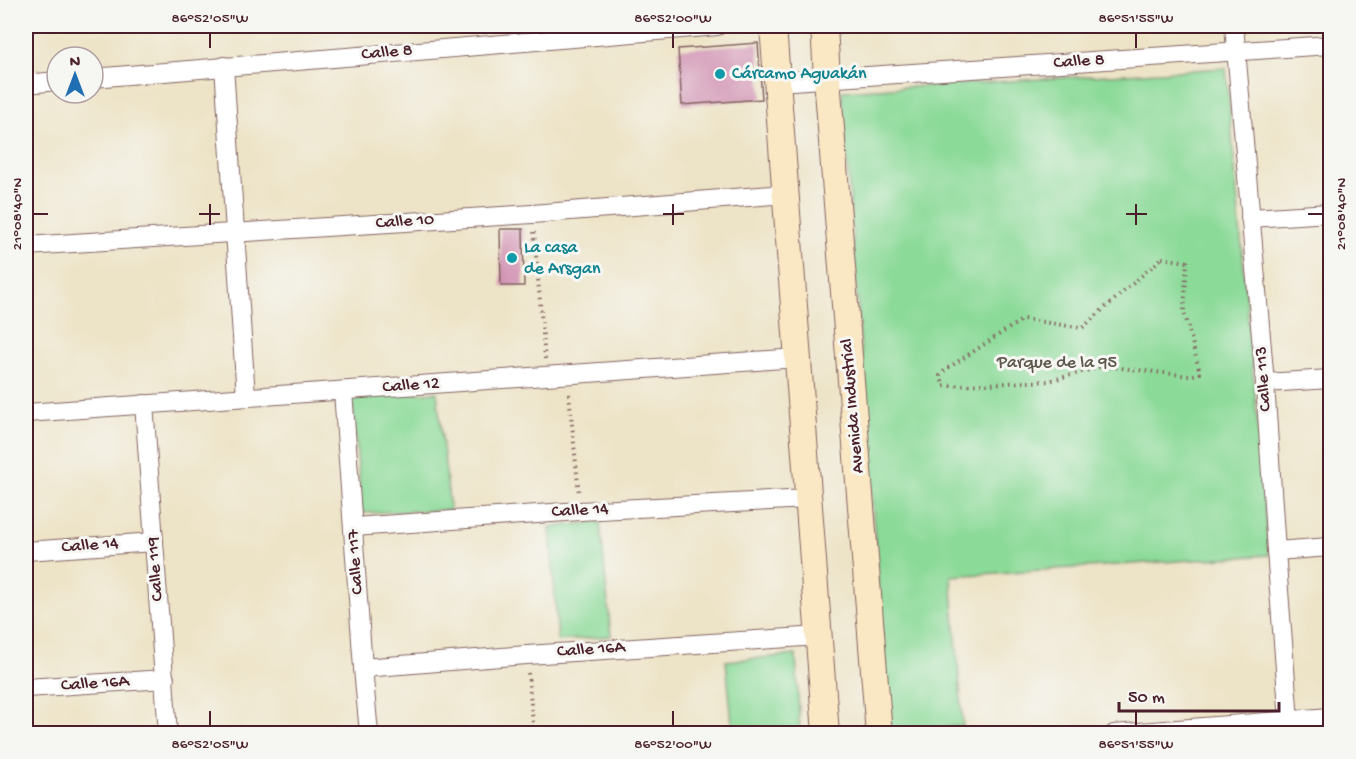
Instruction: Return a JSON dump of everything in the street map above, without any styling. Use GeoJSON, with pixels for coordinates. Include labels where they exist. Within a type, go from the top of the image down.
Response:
{"type":"FeatureCollection","features":[{"type":"Feature","properties":{"kind":"street","name":"Calle 8"},"geometry":{"type":"LineString","coordinates":[[105,77],[717,26]]}},
{"type":"Feature","properties":{"kind":"street"},"geometry":{"type":"LineString","coordinates":[[773,26],[826,734]]}},
{"type":"Feature","properties":{"kind":"street","name":"Avenida Industrial"},"geometry":{"type":"LineString","coordinates":[[824,26],[879,734]]}},
{"type":"Feature","properties":{"kind":"street","name":"Calle 113"},"geometry":{"type":"LineString","coordinates":[[1234,26],[1265,383],[1290,727]]}},
{"type":"Feature","properties":{"kind":"street","name":"Calle 8"},"geometry":{"type":"LineString","coordinates":[[827,78],[1330,45]]}},
{"type":"Feature","properties":{"kind":"street"},"geometry":{"type":"LineString","coordinates":[[224,66],[246,397]]}},
{"type":"Feature","properties":{"kind":"street"},"geometry":{"type":"LineString","coordinates":[[777,82],[827,78]]}},
{"type":"Feature","properties":{"kind":"street"},"geometry":{"type":"LineString","coordinates":[[26,84],[45,82]]}},
{"type":"Feature","properties":{"kind":"street","name":"Calle 10"},"geometry":{"type":"LineString","coordinates":[[26,246],[532,214],[785,194]]}},
{"type":"Feature","properties":{"kind":"street"},"geometry":{"type":"LineString","coordinates":[[1250,218],[1330,213]]}},
{"type":"Feature","properties":{"kind":"street","name":"Calle 12"},"geometry":{"type":"LineString","coordinates":[[26,413],[797,358]]}},
{"type":"Feature","properties":{"kind":"street"},"geometry":{"type":"LineString","coordinates":[[1265,383],[1330,379]]}},
{"type":"Feature","properties":{"kind":"street","name":"Calle 117"},"geometry":{"type":"LineString","coordinates":[[342,391],[369,734]]}},
{"type":"Feature","properties":{"kind":"street","name":"Calle 119"},"geometry":{"type":"LineString","coordinates":[[144,404],[168,734]]}},
{"type":"Feature","properties":{"kind":"street","name":"Calle 14"},"geometry":{"type":"LineString","coordinates":[[354,527],[580,511],[808,499]]}},
{"type":"Feature","properties":{"kind":"street","name":"Calle 14"},"geometry":{"type":"LineString","coordinates":[[26,551],[154,542]]}},
{"type":"Feature","properties":{"kind":"street"},"geometry":{"type":"LineString","coordinates":[[1276,551],[1330,547]]}},
{"type":"Feature","properties":{"kind":"street","name":"Calle 16A"},"geometry":{"type":"LineString","coordinates":[[363,668],[819,636]]}},
{"type":"Feature","properties":{"kind":"street","name":"Calle 16A"},"geometry":{"type":"LineString","coordinates":[[26,688],[165,679]]}},
{"type":"Feature","properties":{"kind":"street"},"geometry":{"type":"LineString","coordinates":[[1114,734],[1290,727],[1330,717]]}},
{"type":"Feature","properties":{"kind":"path"},"geometry":{"type":"LineString","coordinates":[[532,214],[547,376]]}},
{"type":"Feature","properties":{"kind":"path"},"geometry":{"type":"LineString","coordinates":[[1162,258],[1187,262],[1184,311],[1200,373],[1190,376],[1104,366],[1049,381],[944,386],[940,376],[945,370],[1023,319],[1082,328],[1162,258]]}},
{"type":"Feature","properties":{"kind":"path"},"geometry":{"type":"LineString","coordinates":[[568,375],[580,511]]}},
{"type":"Feature","properties":{"kind":"path"},"geometry":{"type":"LineString","coordinates":[[527,655],[534,734]]}},
{"type":"Feature","properties":{"kind":"green space","name":"Parque de la 95"},"geometry":{"type":"Polygon","coordinates":[[[1226,68],[1269,555],[951,576],[963,726],[889,733],[842,91],[1226,68]]]}},
{"type":"Feature","properties":{"kind":"green space"},"geometry":{"type":"Polygon","coordinates":[[[437,392],[450,510],[362,513],[352,398],[437,392]]]}},
{"type":"Feature","properties":{"kind":"green space"},"geometry":{"type":"Polygon","coordinates":[[[600,522],[611,636],[558,641],[550,527],[600,522]]]}},
{"type":"Feature","properties":{"kind":"green space"},"geometry":{"type":"Polygon","coordinates":[[[796,655],[800,733],[733,733],[726,661],[796,655]]]}},
{"type":"Feature","properties":{"kind":"building","name":"Cárcamo Aguakán"},"geometry":{"type":"Polygon","coordinates":[[[758,43],[762,99],[682,105],[678,49],[758,43]]]}},
{"type":"Feature","properties":{"kind":"building","name":"La casa de Arsgan"},"geometry":{"type":"Polygon","coordinates":[[[500,229],[523,229],[524,286],[501,286],[500,229]]]}},
{"type":"Feature","properties":{"kind":"place","name":"Cárcamo Aguakán"},"geometry":{"type":"Point","coordinates":[720,74]}},
{"type":"Feature","properties":{"kind":"place","name":"La casa de Arsgan"},"geometry":{"type":"Point","coordinates":[512,258]}}]}
